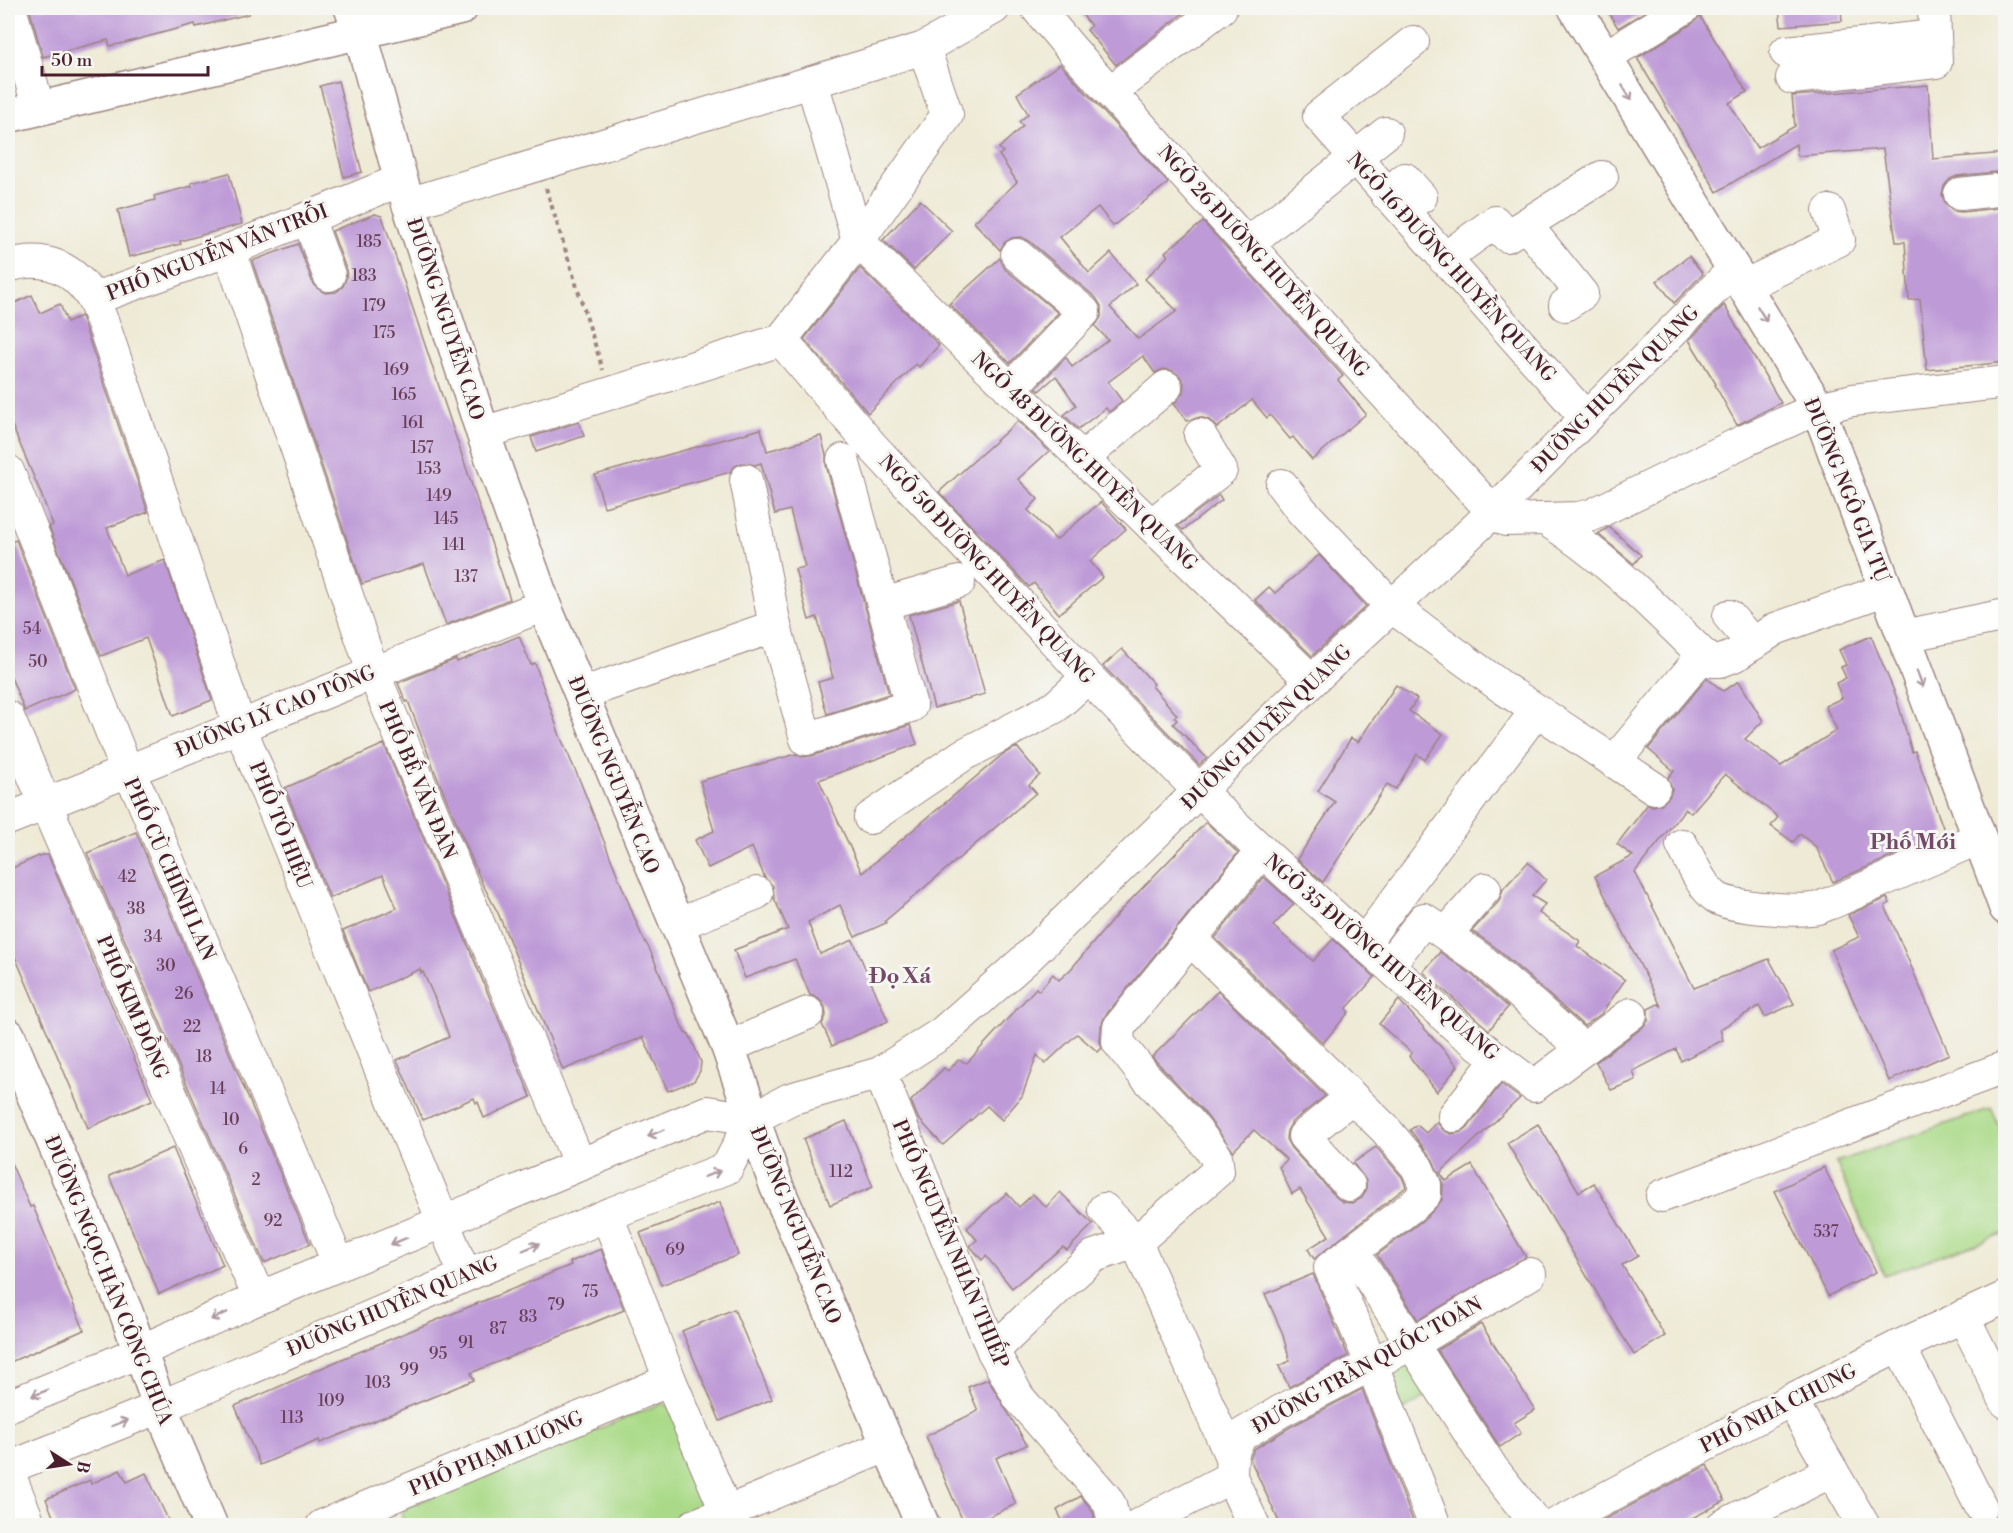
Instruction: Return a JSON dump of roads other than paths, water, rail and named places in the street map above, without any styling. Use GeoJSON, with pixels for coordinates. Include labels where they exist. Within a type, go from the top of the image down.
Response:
{"type":"FeatureCollection","features":[{"type":"Feature","properties":{"kind":"main road"},"geometry":{"type":"LineString","coordinates":[[8,116],[356,20],[461,8]]}},
{"type":"Feature","properties":{"kind":"main road","name":"ĐƯỜNG NGÔ GIA TỰ"},"geometry":{"type":"LineString","coordinates":[[1575,8],[1818,408],[2006,908]]}},
{"type":"Feature","properties":{"kind":"main road","name":"ĐƯỜNG NGUYỄN CAO"},"geometry":{"type":"LineString","coordinates":[[356,20],[404,192],[483,433],[544,605],[728,1047],[776,1185],[923,1526]]}},
{"type":"Feature","properties":{"kind":"main road","name":"ĐƯỜNG NGỌC HÂN CÔNG CHÚA"},"geometry":{"type":"LineString","coordinates":[[8,1035],[211,1526]]}},
{"type":"Feature","properties":{"kind":"street"},"geometry":{"type":"LineString","coordinates":[[10,8],[39,109]]}},
{"type":"Feature","properties":{"kind":"street","name":"PHỐ NGUYỄN VĂN TRỖI"},"geometry":{"type":"LineString","coordinates":[[8,266],[31,260],[56,266],[79,280],[93,299],[308,218],[404,192],[538,164],[924,48],[994,8]]}},
{"type":"Feature","properties":{"kind":"street","name":"NGÕ 26 ĐƯỜNG HUYỀN QUANG"},"geometry":{"type":"LineString","coordinates":[[1037,8],[1247,244],[1493,512]]}},
{"type":"Feature","properties":{"kind":"street"},"geometry":{"type":"LineString","coordinates":[[1110,92],[1221,8]]}},
{"type":"Feature","properties":{"kind":"street"},"geometry":{"type":"LineString","coordinates":[[1605,57],[1684,8]]}},
{"type":"Feature","properties":{"kind":"street"},"geometry":{"type":"LineString","coordinates":[[1789,65],[1936,62],[1935,22]]}},
{"type":"Feature","properties":{"kind":"street","name":"NGÕ 16 ĐƯỜNG HUYỀN QUANG"},"geometry":{"type":"LineString","coordinates":[[1413,42],[1319,116],[1586,418]]}},
{"type":"Feature","properties":{"kind":"street"},"geometry":{"type":"LineString","coordinates":[[483,433],[781,340],[858,241],[946,115],[924,48]]}},
{"type":"Feature","properties":{"kind":"street"},"geometry":{"type":"LineString","coordinates":[[812,81],[858,241]]}},
{"type":"Feature","properties":{"kind":"street"},"geometry":{"type":"LineString","coordinates":[[1247,244],[1386,133]]}},
{"type":"Feature","properties":{"kind":"street"},"geometry":{"type":"LineString","coordinates":[[1444,259],[1495,222],[1507,236],[1602,177]]}},
{"type":"Feature","properties":{"kind":"street"},"geometry":{"type":"LineString","coordinates":[[1387,195],[1405,179],[1421,198]]}},
{"type":"Feature","properties":{"kind":"street"},"geometry":{"type":"LineString","coordinates":[[1960,194],[2006,189]]}},
{"type":"Feature","properties":{"kind":"street","name":"ĐƯỜNG HUYỀN QUANG"},"geometry":{"type":"LineString","coordinates":[[8,1469],[160,1407],[607,1215],[728,1168],[752,1119],[790,1099],[880,1073],[942,1033],[1026,959],[1312,681],[1493,512],[1586,418],[1739,277],[1839,240],[1829,211]]}},
{"type":"Feature","properties":{"kind":"street"},"geometry":{"type":"LineString","coordinates":[[308,218],[329,275]]}},
{"type":"Feature","properties":{"kind":"street"},"geometry":{"type":"LineString","coordinates":[[1526,225],[1582,294],[1565,305]]}},
{"type":"Feature","properties":{"kind":"street","name":"NGÕ 48 ĐƯỜNG HUYỀN QUANG"},"geometry":{"type":"LineString","coordinates":[[858,241],[1312,681]]}},
{"type":"Feature","properties":{"kind":"street","name":"PHỐ BẾ VĂN ĐÀN"},"geometry":{"type":"LineString","coordinates":[[228,250],[372,672],[580,1166]]}},
{"type":"Feature","properties":{"kind":"street"},"geometry":{"type":"LineString","coordinates":[[1010,389],[1084,312],[1017,255]]}},
{"type":"Feature","properties":{"kind":"street","name":"PHỐ TÔ HIỆU"},"geometry":{"type":"LineString","coordinates":[[93,299],[240,726],[465,1275]]}},
{"type":"Feature","properties":{"kind":"street","name":"NGÕ 50 ĐƯỜNG HUYỀN QUANG"},"geometry":{"type":"LineString","coordinates":[[781,340],[872,446],[1088,677],[1199,791]]}},
{"type":"Feature","properties":{"kind":"street"},"geometry":{"type":"LineString","coordinates":[[1493,512],[1506,520],[1578,518],[1592,515],[1818,408],[1852,400],[2006,382]]}},
{"type":"Feature","properties":{"kind":"street"},"geometry":{"type":"LineString","coordinates":[[1082,459],[1166,387]]}},
{"type":"Feature","properties":{"kind":"street"},"geometry":{"type":"LineString","coordinates":[[1151,525],[1221,470],[1200,435]]}},
{"type":"Feature","properties":{"kind":"street"},"geometry":{"type":"LineString","coordinates":[[746,480],[775,626],[806,739],[911,706],[843,460]]}},
{"type":"Feature","properties":{"kind":"street","name":"PHỐ CÙ CHÍNH LAN"},"geometry":{"type":"LineString","coordinates":[[8,471],[127,771],[140,794],[339,1265]]}},
{"type":"Feature","properties":{"kind":"street"},"geometry":{"type":"LineString","coordinates":[[1282,485],[1318,529],[1392,607],[1536,711],[1654,788]]}},
{"type":"Feature","properties":{"kind":"street"},"geometry":{"type":"LineString","coordinates":[[1545,519],[1572,535],[1644,598],[1707,658],[1721,661],[1736,655],[1775,629],[1887,589]]}},
{"type":"Feature","properties":{"kind":"street"},"geometry":{"type":"LineString","coordinates":[[883,604],[959,582]]}},
{"type":"Feature","properties":{"kind":"street","name":"ĐƯỜNG LÝ CAO TÔNG"},"geometry":{"type":"LineString","coordinates":[[8,819],[544,605]]}},
{"type":"Feature","properties":{"kind":"street"},"geometry":{"type":"LineString","coordinates":[[1904,636],[2006,615]]}},
{"type":"Feature","properties":{"kind":"street"},"geometry":{"type":"LineString","coordinates":[[1730,616],[1753,644]]}},
{"type":"Feature","properties":{"kind":"street"},"geometry":{"type":"LineString","coordinates":[[581,694],[775,626]]}},
{"type":"Feature","properties":{"kind":"street"},"geometry":{"type":"LineString","coordinates":[[1614,762],[1707,658]]}},
{"type":"Feature","properties":{"kind":"street"},"geometry":{"type":"LineString","coordinates":[[870,818],[963,756],[1055,707],[1088,677]]}},
{"type":"Feature","properties":{"kind":"street"},"geometry":{"type":"LineString","coordinates":[[1364,943],[1536,711]]}},
{"type":"Feature","properties":{"kind":"street","name":"PHỐ KIM ĐỒNG"},"geometry":{"type":"LineString","coordinates":[[8,717],[259,1298]]}},
{"type":"Feature","properties":{"kind":"street","name":"NGÕ 35 ĐƯỜNG HUYỀN QUANG"},"geometry":{"type":"LineString","coordinates":[[1199,791],[1461,1032],[1534,1086],[1631,1014]]}},
{"type":"Feature","properties":{"kind":"street"},"geometry":{"type":"LineString","coordinates":[[1682,844],[1704,886],[1719,899],[1764,908],[1804,909],[1817,908],[1831,903],[1979,837]]}},
{"type":"Feature","properties":{"kind":"street"},"geometry":{"type":"LineString","coordinates":[[993,1351],[1058,1287],[1094,1256],[1136,1242],[1218,1171],[1216,1156],[1118,1042],[1119,1027],[1262,851]]}},
{"type":"Feature","properties":{"kind":"street"},"geometry":{"type":"LineString","coordinates":[[1446,934],[1485,889]]}},
{"type":"Feature","properties":{"kind":"street"},"geometry":{"type":"LineString","coordinates":[[676,925],[758,892]]}},
{"type":"Feature","properties":{"kind":"street"},"geometry":{"type":"LineString","coordinates":[[1389,966],[1424,919],[1483,960],[1583,1049]]}},
{"type":"Feature","properties":{"kind":"street"},"geometry":{"type":"LineString","coordinates":[[1190,939],[1386,1129],[1417,1167],[1425,1185],[1425,1194],[1342,1260]]}},
{"type":"Feature","properties":{"kind":"street"},"geometry":{"type":"LineString","coordinates":[[728,1047],[808,1013]]}},
{"type":"Feature","properties":{"kind":"street"},"geometry":{"type":"LineString","coordinates":[[1454,1116],[1498,1059]]}},
{"type":"Feature","properties":{"kind":"street"},"geometry":{"type":"LineString","coordinates":[[1662,1196],[2006,1067]]}},
{"type":"Feature","properties":{"kind":"street","name":"PHỐ NGUYỄN NHÂN THIẾP"},"geometry":{"type":"LineString","coordinates":[[880,1073],[993,1351],[1019,1398],[1105,1497],[1110,1505],[1115,1526]]}},
{"type":"Feature","properties":{"kind":"street"},"geometry":{"type":"LineString","coordinates":[[1349,1185],[1304,1136],[1352,1097]]}},
{"type":"Feature","properties":{"kind":"street"},"geometry":{"type":"LineString","coordinates":[[8,1406],[259,1298],[707,1112],[752,1119]]}},
{"type":"Feature","properties":{"kind":"street"},"geometry":{"type":"LineString","coordinates":[[1104,1209],[1136,1242],[1254,1526]]}},
{"type":"Feature","properties":{"kind":"street"},"geometry":{"type":"LineString","coordinates":[[607,1215],[670,1380],[726,1511]]}},
{"type":"Feature","properties":{"kind":"street"},"geometry":{"type":"LineString","coordinates":[[1342,1260],[1413,1343],[1492,1468],[1538,1526]]}},
{"type":"Feature","properties":{"kind":"street"},"geometry":{"type":"LineString","coordinates":[[1342,1260],[1372,1365],[1436,1526]]}},
{"type":"Feature","properties":{"kind":"street","name":"ĐƯỜNG TRẦN QUỐC TOẢN"},"geometry":{"type":"LineString","coordinates":[[1231,1467],[1239,1439],[1243,1434],[1281,1411],[1413,1343],[1530,1274]]}},
{"type":"Feature","properties":{"kind":"street","name":"PHỐ NHÀ CHUNG"},"geometry":{"type":"LineString","coordinates":[[1553,1526],[1791,1400],[1899,1346],[2006,1297]]}},
{"type":"Feature","properties":{"kind":"street"},"geometry":{"type":"LineString","coordinates":[[1963,1316],[2006,1402]]}},
{"type":"Feature","properties":{"kind":"street"},"geometry":{"type":"LineString","coordinates":[[1899,1346],[1981,1507]]}},
{"type":"Feature","properties":{"kind":"street","name":"PHỐ PHẠM LƯƠNG"},"geometry":{"type":"LineString","coordinates":[[322,1526],[385,1513],[670,1380]]}},
{"type":"Feature","properties":{"kind":"street"},"geometry":{"type":"LineString","coordinates":[[1791,1400],[1864,1526]]}},
{"type":"Feature","properties":{"kind":"street"},"geometry":{"type":"LineString","coordinates":[[693,1526],[889,1445]]}},
{"type":"Feature","properties":{"kind":"street"},"geometry":{"type":"LineString","coordinates":[[1136,1526],[1231,1467]]}},
{"type":"Feature","properties":{"kind":"street"},"geometry":{"type":"LineString","coordinates":[[8,1469],[30,1526]]}},
{"type":"Feature","properties":{"kind":"street"},"geometry":{"type":"LineString","coordinates":[[1722,1526],[1832,1471]]}},
{"type":"Feature","properties":{"kind":"district","name":"Phố Mới"},"geometry":{"type":"Point","coordinates":[1913,841]}},
{"type":"Feature","properties":{"kind":"district","name":"Đọ Xá"},"geometry":{"type":"Point","coordinates":[900,975]}}]}
